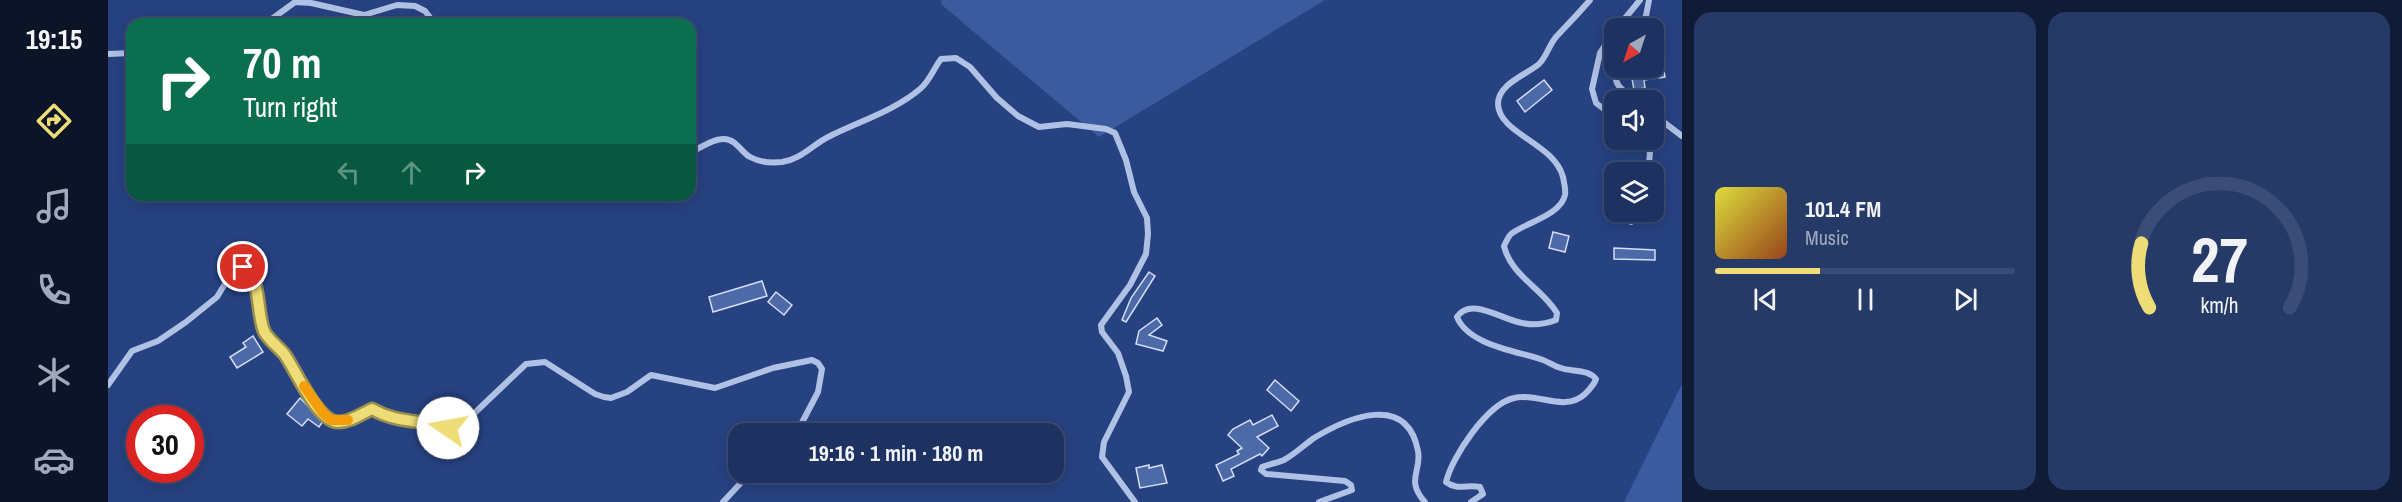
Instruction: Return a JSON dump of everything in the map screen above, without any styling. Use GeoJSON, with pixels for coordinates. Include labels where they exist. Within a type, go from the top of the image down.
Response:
{"type":"FeatureCollection","features":[{"type":"Feature","properties":{"kind":"street"},"geometry":{"type":"LineString","coordinates":[[1471,502],[1483,494],[1480,487],[1471,485],[1462,488],[1452,487],[1446,482],[1457,453],[1487,416],[1513,398],[1573,402],[1586,393],[1596,379],[1588,373],[1560,368],[1544,360],[1486,342],[1460,326],[1456,317],[1460,312],[1469,308],[1528,324],[1546,324],[1556,320],[1557,313],[1550,301],[1521,276],[1512,264],[1504,246],[1512,234],[1526,228],[1560,204],[1565,197],[1562,172],[1553,157],[1522,136],[1503,117],[1498,105],[1500,96],[1512,82],[1539,63],[1555,39],[1590,0]]}},
{"type":"Feature","properties":{"kind":"street"},"geometry":{"type":"LineString","coordinates":[[1625,18],[1640,0]]}},
{"type":"Feature","properties":{"kind":"street"},"geometry":{"type":"LineString","coordinates":[[1645,18],[1649,0]]}},
{"type":"Feature","properties":{"kind":"street"},"geometry":{"type":"LineString","coordinates":[[273,18],[296,2],[311,3],[364,15],[396,5],[415,6],[425,10],[431,18]]}},
{"type":"Feature","properties":{"kind":"street"},"geometry":{"type":"LineString","coordinates":[[1604,47],[1600,53],[1592,88],[1596,103],[1604,109]]}},
{"type":"Feature","properties":{"kind":"street"},"geometry":{"type":"LineString","coordinates":[[108,54],[126,52]]}},
{"type":"Feature","properties":{"kind":"street"},"geometry":{"type":"LineString","coordinates":[[696,150],[724,139],[735,143],[749,156],[764,162],[782,162],[802,155],[828,137],[907,99],[922,87],[941,58],[956,58],[970,67],[996,98],[1018,116],[1039,127],[1067,124],[1106,129],[1115,133],[1126,160],[1134,192],[1147,218],[1148,234],[1146,254],[1130,285],[1101,325],[1102,332],[1118,353],[1129,392],[1104,442],[1102,457],[1135,502]]}},
{"type":"Feature","properties":{"kind":"street"},"geometry":{"type":"LineString","coordinates":[[1614,78],[1615,83],[1624,90]]}},
{"type":"Feature","properties":{"kind":"street"},"geometry":{"type":"LineString","coordinates":[[1664,122],[1682,136]]}},
{"type":"Feature","properties":{"kind":"street"},"geometry":{"type":"LineString","coordinates":[[108,385],[132,351],[158,341],[186,322],[217,297],[231,274],[243,267],[248,271],[254,283],[264,331],[284,354],[311,399],[331,420],[338,422],[354,419],[372,409],[394,420],[455,428],[463,424],[526,363],[545,362],[596,394],[611,398],[627,392],[645,377],[651,375],[715,388],[773,368],[812,360],[822,369],[818,392],[802,423]]}},
{"type":"Feature","properties":{"kind":"street"},"geometry":{"type":"LineString","coordinates":[[1319,502],[1352,490],[1351,484],[1345,481],[1266,474],[1261,470],[1262,467],[1284,459],[1315,438],[1359,417],[1373,413],[1391,416],[1407,427],[1419,452],[1413,481],[1425,502]]}},
{"type":"Feature","properties":{"kind":"street"},"geometry":{"type":"LineString","coordinates":[[723,502],[741,483]]}},
{"type":"Feature","properties":{"kind":"shaded area"},"geometry":{"type":"Polygon","coordinates":[[[941,0],[1325,0],[1099,137],[942,5],[941,0]]]}},
{"type":"Feature","properties":{"kind":"shaded area"},"geometry":{"type":"Polygon","coordinates":[[[1682,384],[1682,502],[1624,502],[1682,384]]]}},
{"type":"Feature","properties":{"kind":"building"},"geometry":{"type":"Polygon","coordinates":[[[1632,78],[1658,78],[1644,80],[1645,88],[1634,90],[1632,78]]]}},
{"type":"Feature","properties":{"kind":"building"},"geometry":{"type":"Polygon","coordinates":[[[1544,80],[1552,90],[1525,112],[1517,101],[1544,80]]]}},
{"type":"Feature","properties":{"kind":"building"},"geometry":{"type":"Polygon","coordinates":[[[1553,232],[1569,236],[1565,252],[1549,248],[1553,232]]]}},
{"type":"Feature","properties":{"kind":"building"},"geometry":{"type":"Polygon","coordinates":[[[1614,248],[1655,250],[1655,260],[1614,259],[1614,248]]]}},
{"type":"Feature","properties":{"kind":"building"},"geometry":{"type":"Polygon","coordinates":[[[1149,272],[1155,276],[1126,322],[1122,320],[1131,298],[1149,272]]]}},
{"type":"Feature","properties":{"kind":"building"},"geometry":{"type":"Polygon","coordinates":[[[762,281],[767,296],[713,312],[709,297],[762,281]]]}},
{"type":"Feature","properties":{"kind":"building"},"geometry":{"type":"Polygon","coordinates":[[[776,292],[792,305],[784,315],[768,302],[776,292]]]}},
{"type":"Feature","properties":{"kind":"building"},"geometry":{"type":"Polygon","coordinates":[[[1157,318],[1162,325],[1149,335],[1167,341],[1163,351],[1136,344],[1139,331],[1157,318]]]}},
{"type":"Feature","properties":{"kind":"building"},"geometry":{"type":"Polygon","coordinates":[[[253,336],[263,352],[237,368],[230,357],[246,347],[243,343],[253,336]]]}},
{"type":"Feature","properties":{"kind":"building"},"geometry":{"type":"Polygon","coordinates":[[[1275,380],[1299,401],[1291,411],[1267,390],[1275,380]]]}},
{"type":"Feature","properties":{"kind":"building"},"geometry":{"type":"Polygon","coordinates":[[[300,398],[323,421],[319,427],[308,419],[302,426],[287,414],[300,398]]]}},
{"type":"Feature","properties":{"kind":"building"},"geometry":{"type":"Polygon","coordinates":[[[1272,415],[1278,426],[1257,437],[1269,448],[1262,456],[1260,454],[1231,469],[1234,476],[1223,481],[1216,465],[1239,454],[1237,451],[1242,448],[1228,435],[1233,429],[1250,420],[1253,425],[1272,415]]]}},
{"type":"Feature","properties":{"kind":"building"},"geometry":{"type":"Polygon","coordinates":[[[1149,465],[1149,468],[1162,465],[1167,483],[1140,488],[1136,468],[1149,465]]]}},
{"type":"Feature","properties":{"kind":"slow traffic"},"geometry":{"type":"LineString","coordinates":[[304,386],[311,399],[331,420],[338,422],[348,420]]}},
{"type":"Feature","properties":{"kind":"route"},"geometry":{"type":"LineString","coordinates":[[243,267],[248,271],[254,283],[264,331],[284,354],[311,399],[331,420],[338,422],[354,419],[372,409],[394,420],[434,423],[448,428]]}}]}
